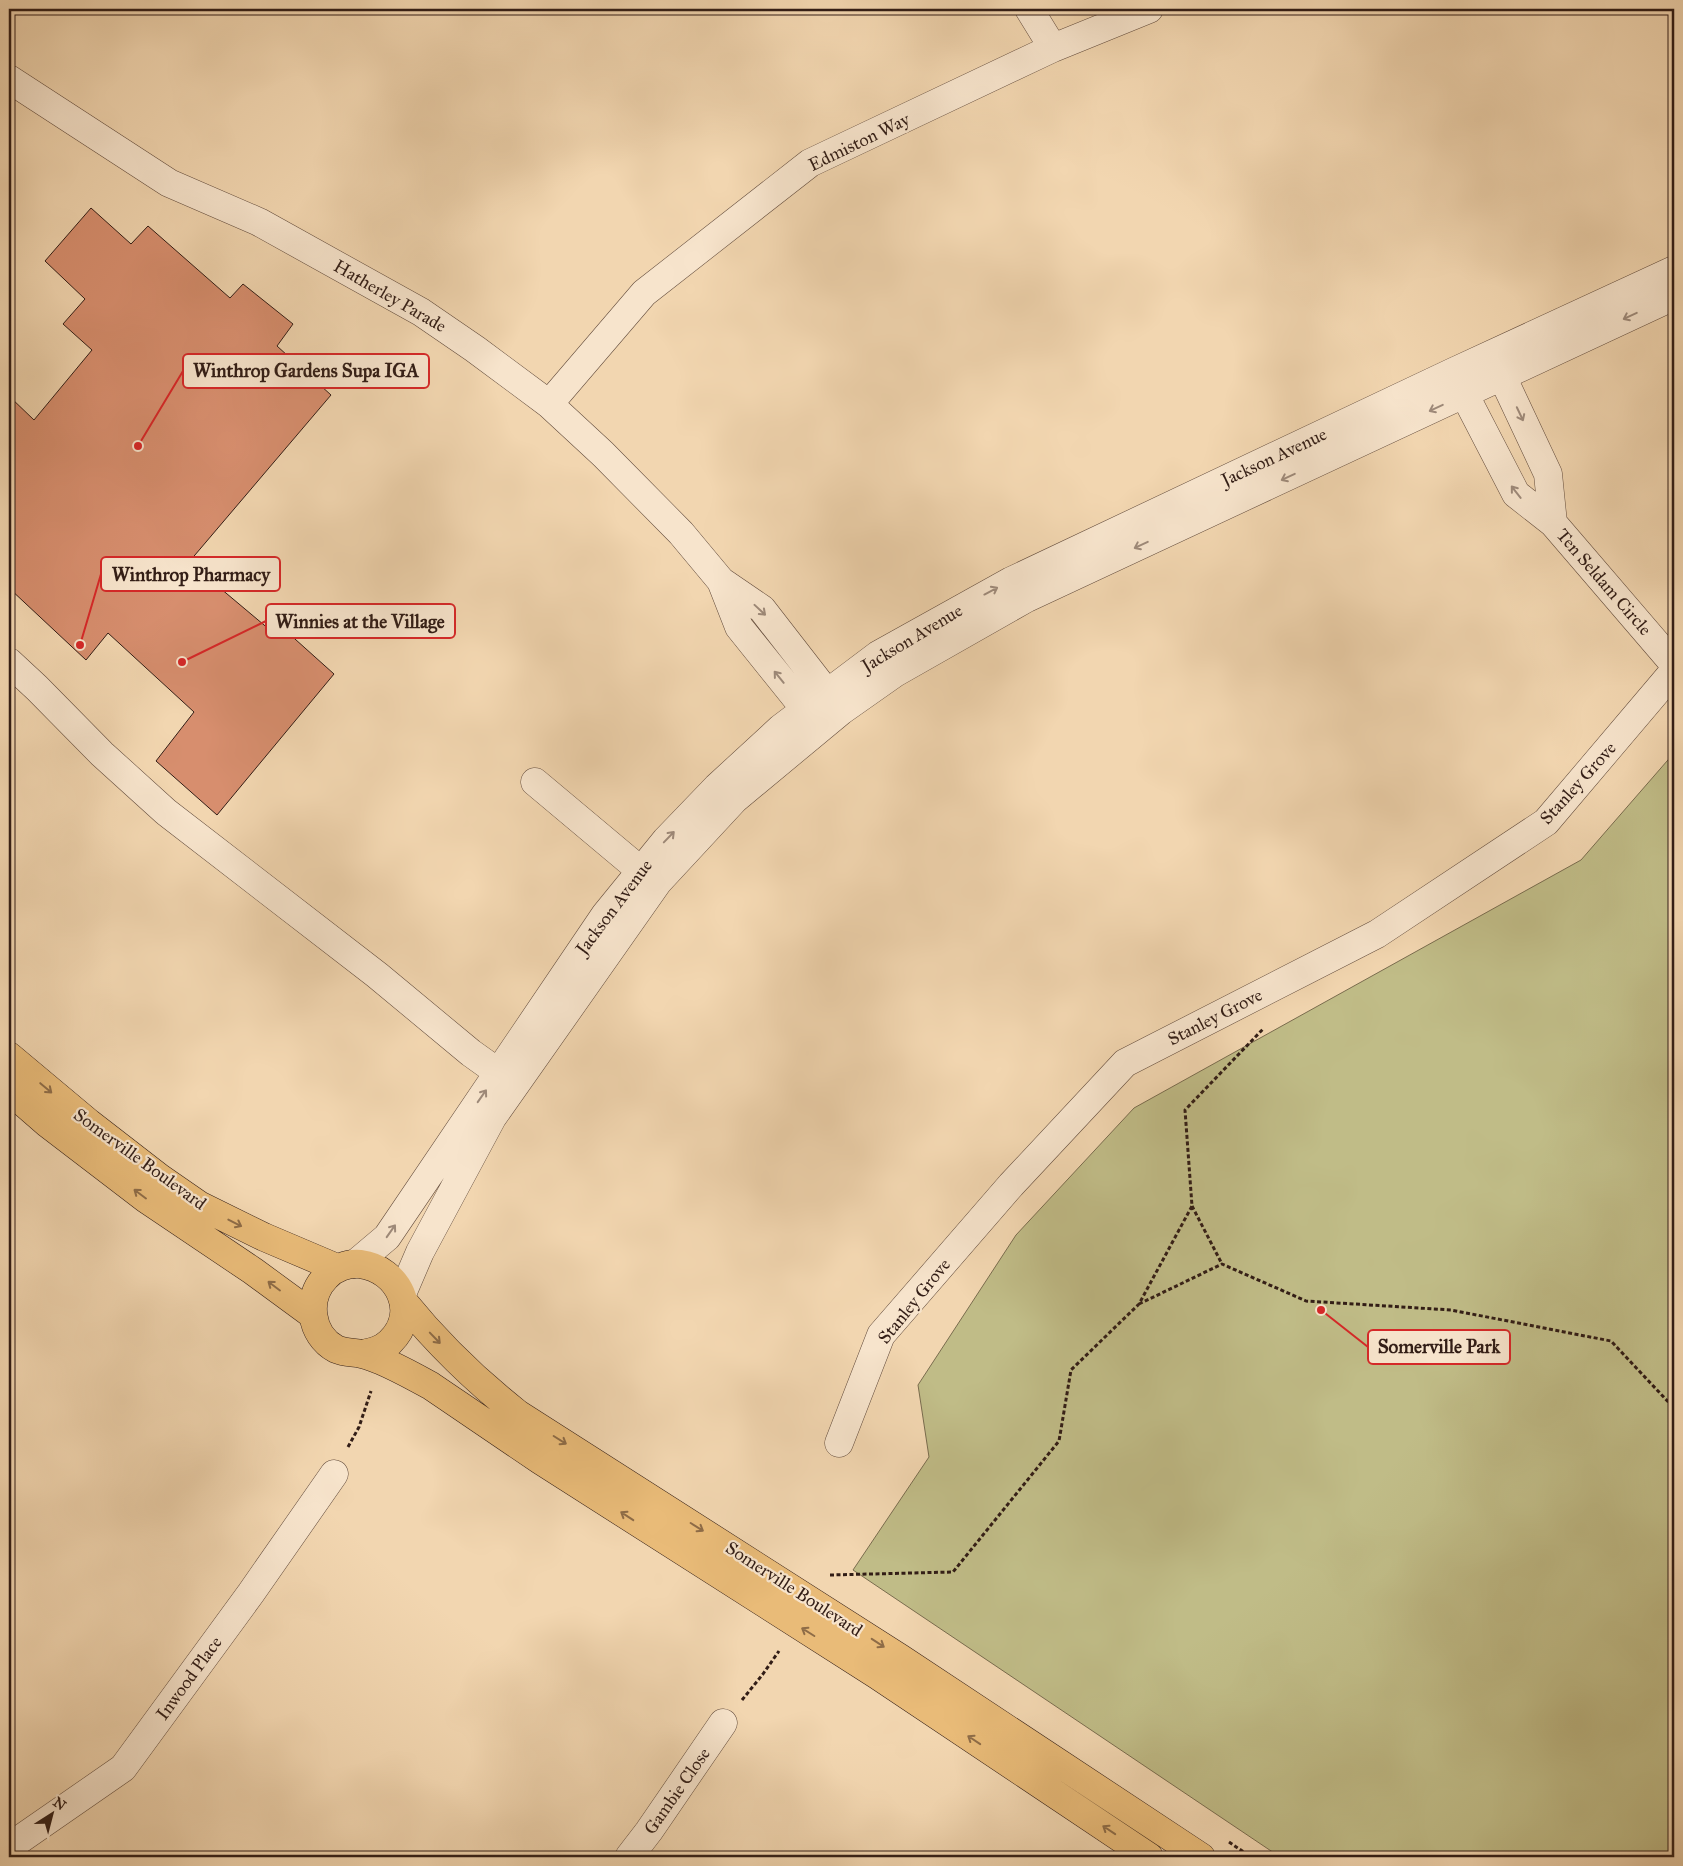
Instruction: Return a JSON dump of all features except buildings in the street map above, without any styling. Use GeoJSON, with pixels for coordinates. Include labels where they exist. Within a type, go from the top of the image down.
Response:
{"type":"FeatureCollection","features":[{"type":"Feature","properties":{"kind":"main road","name":"Somerville Boulevard"},"geometry":{"type":"LineString","coordinates":[[9,1056],[89,1124],[199,1205],[264,1237],[346,1266],[370,1265],[384,1272],[394,1282],[402,1298],[423,1325],[463,1368],[518,1414],[852,1626],[1190,1854]]}},
{"type":"Feature","properties":{"kind":"main road","name":"Somerville Boulevard"},"geometry":{"type":"LineString","coordinates":[[9,1090],[48,1124],[146,1199],[253,1270],[313,1315],[317,1329],[325,1340],[336,1348],[348,1354],[362,1354],[414,1376],[431,1386],[540,1460],[877,1675],[1149,1857]]}},
{"type":"Feature","properties":{"kind":"main road"},"geometry":{"type":"LineString","coordinates":[[313,1315],[313,1301],[318,1288],[326,1277],[346,1266]]}},
{"type":"Feature","properties":{"kind":"main road"},"geometry":{"type":"LineString","coordinates":[[362,1354],[377,1351],[389,1343],[399,1330],[403,1316],[402,1298]]}},
{"type":"Feature","properties":{"kind":"street"},"geometry":{"type":"LineString","coordinates":[[1029,9],[1053,48]]}},
{"type":"Feature","properties":{"kind":"street","name":"Edmiston Way"},"geometry":{"type":"LineString","coordinates":[[549,404],[644,293],[810,163],[1053,48],[1149,9]]}},
{"type":"Feature","properties":{"kind":"street","name":"Hatherley Parade"},"geometry":{"type":"LineString","coordinates":[[9,79],[169,183],[259,222],[421,312],[475,348],[549,404],[603,454],[681,533],[721,581],[739,627],[824,710]]}},
{"type":"Feature","properties":{"kind":"street","name":"Jackson Avenue"},"geometry":{"type":"LineString","coordinates":[[402,1298],[420,1252],[492,1118],[658,882],[735,799],[878,656],[1011,581],[1459,383],[1497,365],[1674,270]]}},
{"type":"Feature","properties":{"kind":"street","name":"Jackson Avenue"},"geometry":{"type":"LineString","coordinates":[[1497,365],[1674,296]]}},
{"type":"Feature","properties":{"kind":"street","name":"Ten Seldam Circle"},"geometry":{"type":"LineString","coordinates":[[1497,365],[1548,474],[1554,523]]}},
{"type":"Feature","properties":{"kind":"street","name":"Ten Seldam Circle"},"geometry":{"type":"LineString","coordinates":[[1459,383],[1516,494],[1554,523],[1674,664]]}},
{"type":"Feature","properties":{"kind":"street"},"geometry":{"type":"LineString","coordinates":[[9,662],[102,754],[166,812],[369,969],[471,1054],[499,1073]]}},
{"type":"Feature","properties":{"kind":"street","name":"Stanley Grove"},"geometry":{"type":"LineString","coordinates":[[839,1443],[881,1335],[1011,1184],[1125,1063],[1377,934],[1546,822],[1674,671]]}},
{"type":"Feature","properties":{"kind":"street","name":"Jackson Avenue"},"geometry":{"type":"LineString","coordinates":[[346,1266],[387,1237],[605,914],[640,870],[717,787],[781,728],[824,710]]}},
{"type":"Feature","properties":{"kind":"street"},"geometry":{"type":"LineString","coordinates":[[535,782],[640,870]]}},
{"type":"Feature","properties":{"kind":"street","name":"Inwood Place"},"geometry":{"type":"LineString","coordinates":[[9,1847],[123,1768],[334,1474]]}},
{"type":"Feature","properties":{"kind":"street","name":"Gambie Close"},"geometry":{"type":"LineString","coordinates":[[629,1857],[723,1723]]}},
{"type":"Feature","properties":{"kind":"path"},"geometry":{"type":"LineString","coordinates":[[1266,1026],[1185,1110],[1192,1206],[1222,1264],[1306,1301],[1451,1310],[1611,1341],[1674,1408]]}},
{"type":"Feature","properties":{"kind":"path"},"geometry":{"type":"LineString","coordinates":[[827,1580],[830,1574],[953,1572],[1059,1440],[1071,1370],[1139,1304],[1192,1206]]}},
{"type":"Feature","properties":{"kind":"path"},"geometry":{"type":"LineString","coordinates":[[1139,1304],[1222,1264]]}},
{"type":"Feature","properties":{"kind":"path"},"geometry":{"type":"LineString","coordinates":[[334,1474],[359,1426],[372,1386]]}},
{"type":"Feature","properties":{"kind":"path"},"geometry":{"type":"LineString","coordinates":[[723,1723],[763,1674],[782,1646]]}},
{"type":"Feature","properties":{"kind":"shaded area"},"geometry":{"type":"Polygon","coordinates":[[[1674,753],[1674,1857],[1280,1857],[853,1570],[929,1457],[918,1385],[1016,1235],[1134,1108],[1581,860],[1674,753]]]}},
{"type":"Feature","properties":{"kind":"place","name":"Winthrop Gardens Supa IGA"},"geometry":{"type":"Point","coordinates":[138,446]}},
{"type":"Feature","properties":{"kind":"place","name":"Winthrop Pharmacy"},"geometry":{"type":"Point","coordinates":[80,645]}},
{"type":"Feature","properties":{"kind":"place","name":"Winnies at the Village"},"geometry":{"type":"Point","coordinates":[182,662]}},
{"type":"Feature","properties":{"kind":"place","name":"Somerville Park"},"geometry":{"type":"Point","coordinates":[1321,1310]}}]}
